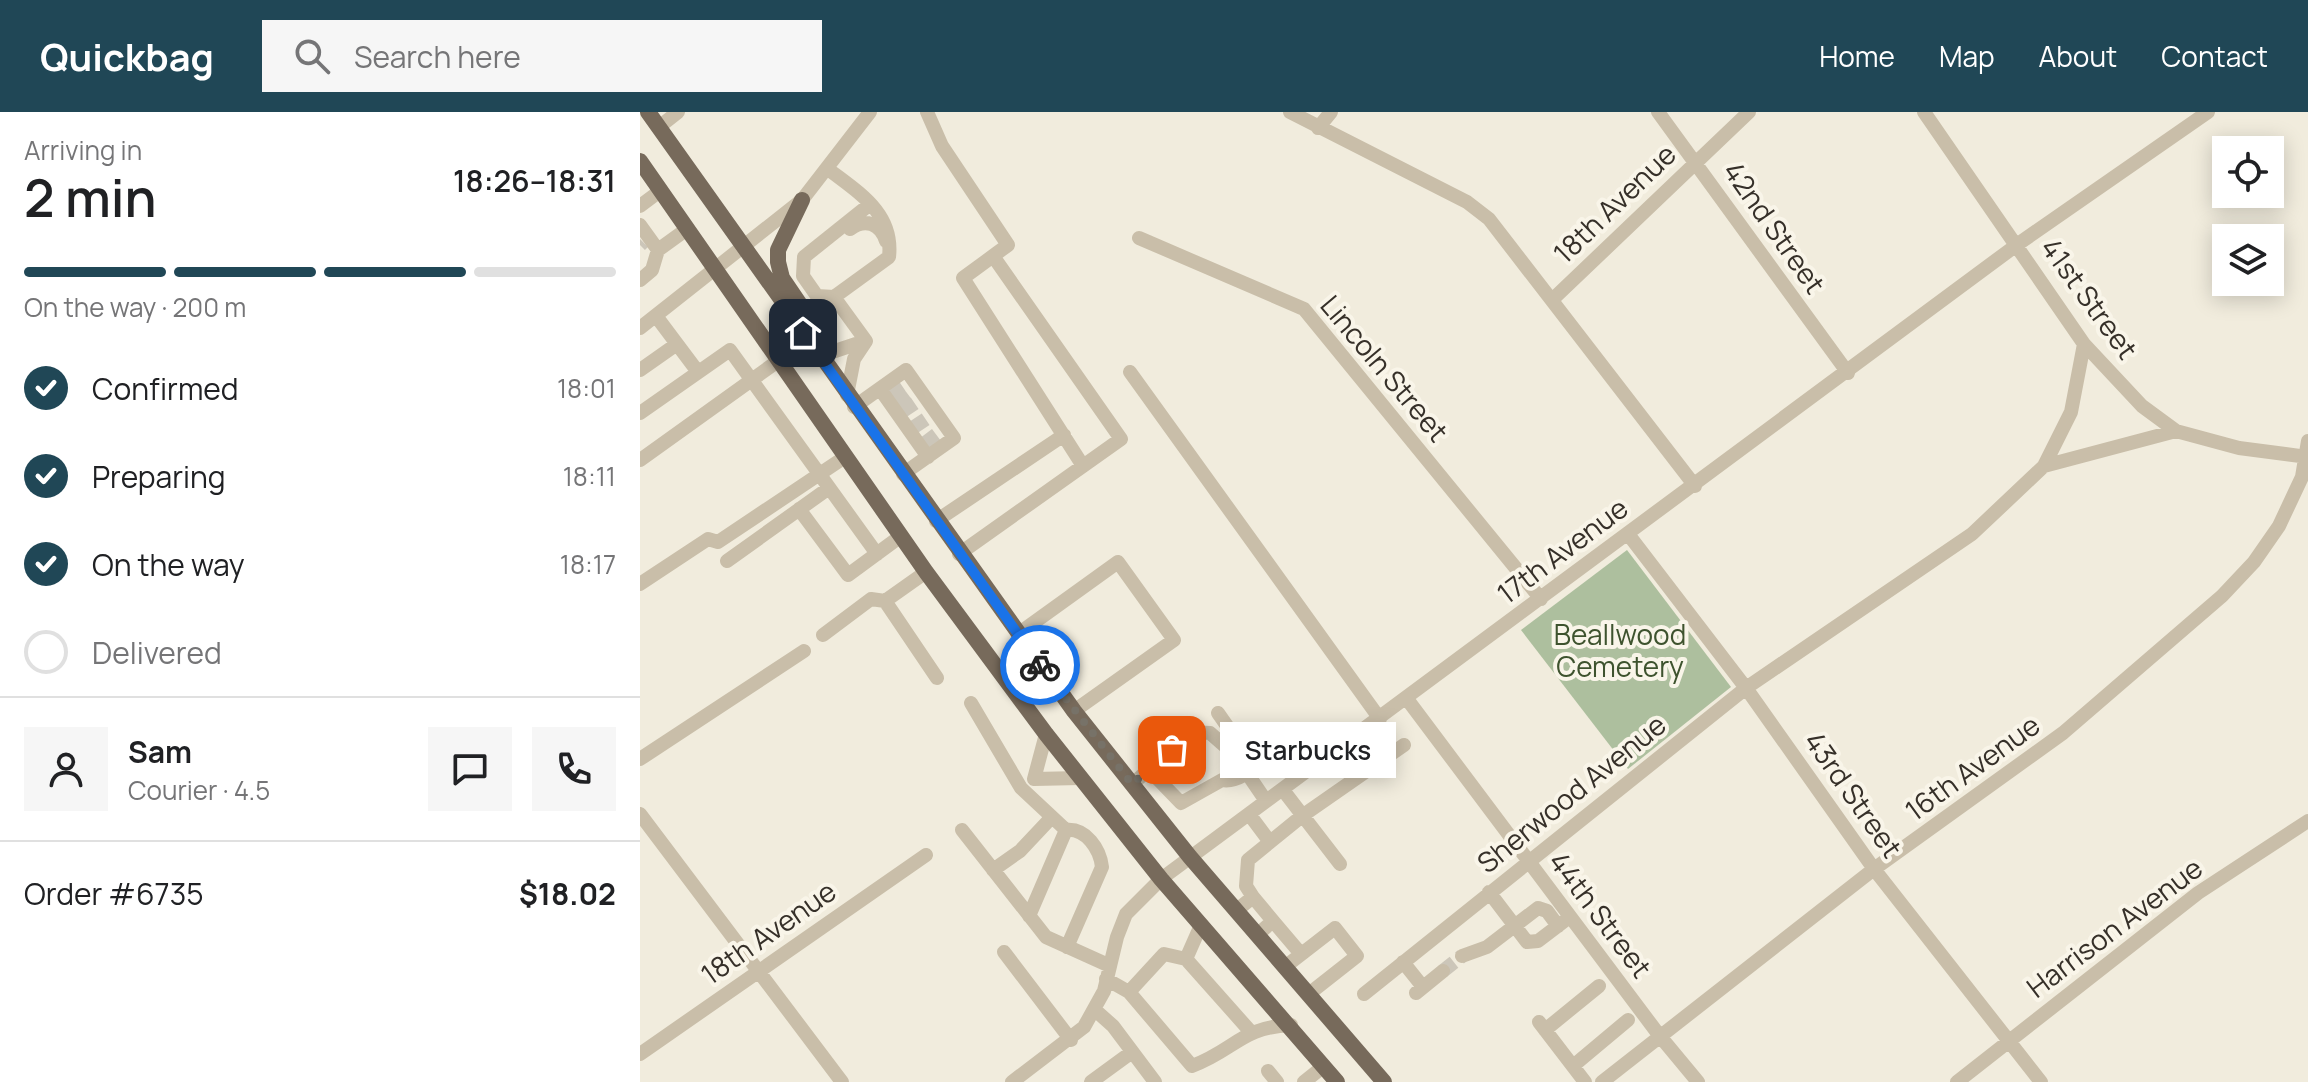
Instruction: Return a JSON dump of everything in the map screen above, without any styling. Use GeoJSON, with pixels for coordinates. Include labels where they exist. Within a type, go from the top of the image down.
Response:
{"type":"FeatureCollection","features":[{"type":"Feature","properties":{"kind":"main road"},"geometry":{"type":"LineString","coordinates":[[648,112],[850,401],[1074,711],[1190,857],[1384,1082]]}},
{"type":"Feature","properties":{"kind":"main road"},"geometry":{"type":"LineString","coordinates":[[640,161],[926,572],[1046,734],[1161,879],[1291,1025],[1337,1082]]}},
{"type":"Feature","properties":{"kind":"main road"},"geometry":{"type":"LineString","coordinates":[[802,200],[778,250],[778,262],[782,278],[816,328],[819,355]]}},
{"type":"Feature","properties":{"kind":"street"},"geometry":{"type":"LineString","coordinates":[[659,127],[678,112]]}},
{"type":"Feature","properties":{"kind":"street"},"geometry":{"type":"LineString","coordinates":[[640,328],[802,200],[870,112]]}},
{"type":"Feature","properties":{"kind":"street"},"geometry":{"type":"LineString","coordinates":[[927,112],[942,146],[1008,245],[963,278],[1083,466]]}},
{"type":"Feature","properties":{"kind":"street"},"geometry":{"type":"LineString","coordinates":[[1290,112],[1467,202],[1511,243],[1695,486]]}},
{"type":"Feature","properties":{"kind":"street"},"geometry":{"type":"LineString","coordinates":[[1318,128],[1331,112]]}},
{"type":"Feature","properties":{"kind":"street","name":"42nd Street"},"geometry":{"type":"LineString","coordinates":[[1658,112],[1696,159],[1848,373]]}},
{"type":"Feature","properties":{"kind":"street","name":"18th Avenue"},"geometry":{"type":"LineString","coordinates":[[1552,300],[1696,159],[1749,112]]}},
{"type":"Feature","properties":{"kind":"street","name":"41st Street"},"geometry":{"type":"LineString","coordinates":[[1924,112],[2018,244],[2084,344],[2142,406],[2176,431],[2239,448],[2306,457]]}},
{"type":"Feature","properties":{"kind":"street","name":"17th Avenue"},"geometry":{"type":"LineString","coordinates":[[1012,1082],[1071,1040],[1095,1010],[1126,914],[1161,879],[1848,373],[2018,244],[2205,113]]}},
{"type":"Feature","properties":{"kind":"street"},"geometry":{"type":"LineString","coordinates":[[828,169],[877,209],[887,223],[889,257]]}},
{"type":"Feature","properties":{"kind":"street"},"geometry":{"type":"LineString","coordinates":[[640,206],[660,191]]}},
{"type":"Feature","properties":{"kind":"street"},"geometry":{"type":"LineString","coordinates":[[869,205],[804,257],[801,266],[808,286],[823,299],[834,297],[889,257]]}},
{"type":"Feature","properties":{"kind":"street"},"geometry":{"type":"LineString","coordinates":[[804,257],[863,222],[882,231],[889,257]]}},
{"type":"Feature","properties":{"kind":"street"},"geometry":{"type":"LineString","coordinates":[[640,225],[650,244],[652,270],[640,280]]}},
{"type":"Feature","properties":{"kind":"street"},"geometry":{"type":"LineString","coordinates":[[650,244],[687,229]]}},
{"type":"Feature","properties":{"kind":"street","name":"Lincoln Street"},"geometry":{"type":"LineString","coordinates":[[1139,238],[1304,309],[1541,599]]}},
{"type":"Feature","properties":{"kind":"street"},"geometry":{"type":"LineString","coordinates":[[959,554],[1121,439],[993,256]]}},
{"type":"Feature","properties":{"kind":"street"},"geometry":{"type":"LineString","coordinates":[[834,297],[866,341]]}},
{"type":"Feature","properties":{"kind":"street"},"geometry":{"type":"LineString","coordinates":[[656,316],[698,372]]}},
{"type":"Feature","properties":{"kind":"street"},"geometry":{"type":"LineString","coordinates":[[819,355],[866,341]]}},
{"type":"Feature","properties":{"kind":"street"},"geometry":{"type":"LineString","coordinates":[[866,341],[854,359],[850,401],[915,414],[903,474]]}},
{"type":"Feature","properties":{"kind":"street"},"geometry":{"type":"LineString","coordinates":[[640,370],[677,344]]}},
{"type":"Feature","properties":{"kind":"street","name":"Sherwood Avenue"},"geometry":{"type":"LineString","coordinates":[[1364,994],[1746,688],[1972,534],[2044,466],[2071,412],[2084,344]]}},
{"type":"Feature","properties":{"kind":"street"},"geometry":{"type":"LineString","coordinates":[[640,413],[730,350],[877,554]]}},
{"type":"Feature","properties":{"kind":"street"},"geometry":{"type":"LineString","coordinates":[[640,460],[778,361]]}},
{"type":"Feature","properties":{"kind":"street"},"geometry":{"type":"LineString","coordinates":[[1130,372],[1380,719]]}},
{"type":"Feature","properties":{"kind":"street","name":"Sherwood Avenue"},"geometry":{"type":"LineString","coordinates":[[2044,466],[2176,431]]}},
{"type":"Feature","properties":{"kind":"street"},"geometry":{"type":"LineString","coordinates":[[936,521],[1064,435]]}},
{"type":"Feature","properties":{"kind":"street","name":"16th Avenue"},"geometry":{"type":"LineString","coordinates":[[1602,1082],[1874,869],[2063,733],[2222,596],[2254,562],[2279,526],[2302,477],[2308,441]]}},
{"type":"Feature","properties":{"kind":"street"},"geometry":{"type":"LineString","coordinates":[[640,584],[708,539],[718,542],[845,457]]}},
{"type":"Feature","properties":{"kind":"street"},"geometry":{"type":"LineString","coordinates":[[727,561],[829,488]]}},
{"type":"Feature","properties":{"kind":"street"},"geometry":{"type":"LineString","coordinates":[[799,509],[848,575],[901,536]]}},
{"type":"Feature","properties":{"kind":"street","name":"43rd Street"},"geometry":{"type":"LineString","coordinates":[[1628,534],[1746,688],[1874,869],[2041,1082]]}},
{"type":"Feature","properties":{"kind":"street"},"geometry":{"type":"LineString","coordinates":[[1018,634],[1118,562],[1174,640],[1074,711]]}},
{"type":"Feature","properties":{"kind":"street"},"geometry":{"type":"LineString","coordinates":[[823,635],[871,599],[885,601],[926,572]]}},
{"type":"Feature","properties":{"kind":"street"},"geometry":{"type":"LineString","coordinates":[[885,601],[937,678]]}},
{"type":"Feature","properties":{"kind":"street"},"geometry":{"type":"LineString","coordinates":[[640,759],[804,651]]}},
{"type":"Feature","properties":{"kind":"street","name":"44th Street"},"geometry":{"type":"LineString","coordinates":[[1407,699],[1528,861],[1564,921],[1698,1082]]}},
{"type":"Feature","properties":{"kind":"street"},"geometry":{"type":"LineString","coordinates":[[971,703],[1021,788],[1066,830],[1078,830],[1094,845],[1102,867],[1067,947]]}},
{"type":"Feature","properties":{"kind":"street"},"geometry":{"type":"LineString","coordinates":[[1218,713],[1266,801]]}},
{"type":"Feature","properties":{"kind":"street"},"geometry":{"type":"LineString","coordinates":[[1364,730],[1384,759]]}},
{"type":"Feature","properties":{"kind":"street"},"geometry":{"type":"LineString","coordinates":[[1132,784],[1150,771],[1153,763],[1201,732],[1216,736],[1250,770]]}},
{"type":"Feature","properties":{"kind":"street"},"geometry":{"type":"LineString","coordinates":[[1034,779],[1046,734]]}},
{"type":"Feature","properties":{"kind":"street"},"geometry":{"type":"LineString","coordinates":[[1301,954],[1246,886],[1248,860],[1302,816],[1404,745]]}},
{"type":"Feature","properties":{"kind":"street"},"geometry":{"type":"LineString","coordinates":[[1150,771],[1181,803],[1222,780],[1229,765],[1224,746]]}},
{"type":"Feature","properties":{"kind":"street"},"geometry":{"type":"LineString","coordinates":[[1222,780],[1229,781],[1250,770],[1277,751]]}},
{"type":"Feature","properties":{"kind":"street"},"geometry":{"type":"LineString","coordinates":[[1021,788],[1034,779],[1080,778]]}},
{"type":"Feature","properties":{"kind":"street"},"geometry":{"type":"LineString","coordinates":[[1283,790],[1340,864]]}},
{"type":"Feature","properties":{"kind":"street"},"geometry":{"type":"LineString","coordinates":[[640,814],[842,1082]]}},
{"type":"Feature","properties":{"kind":"street"},"geometry":{"type":"LineString","coordinates":[[1249,814],[1270,842]]}},
{"type":"Feature","properties":{"kind":"street"},"geometry":{"type":"LineString","coordinates":[[993,870],[1020,851],[1051,818]]}},
{"type":"Feature","properties":{"kind":"street","name":"Harrison Avenue"},"geometry":{"type":"LineString","coordinates":[[1957,1082],[2198,893],[2308,821]]}},
{"type":"Feature","properties":{"kind":"street"},"geometry":{"type":"LineString","coordinates":[[962,830],[1046,937],[1107,972],[1129,992],[1192,1066],[1218,1056],[1250,1031],[1264,1026],[1291,1025]]}},
{"type":"Feature","properties":{"kind":"street"},"geometry":{"type":"LineString","coordinates":[[1029,916],[1066,830]]}},
{"type":"Feature","properties":{"kind":"street","name":"18th Avenue"},"geometry":{"type":"LineString","coordinates":[[640,1054],[926,855]]}},
{"type":"Feature","properties":{"kind":"street"},"geometry":{"type":"LineString","coordinates":[[1462,956],[1487,947],[1515,925],[1543,908],[1564,921],[1533,943],[1527,942],[1515,925],[1489,892]]}},
{"type":"Feature","properties":{"kind":"street"},"geometry":{"type":"LineString","coordinates":[[1237,910],[1253,897]]}},
{"type":"Feature","properties":{"kind":"street"},"geometry":{"type":"LineString","coordinates":[[1258,934],[1273,921]]}},
{"type":"Feature","properties":{"kind":"street"},"geometry":{"type":"LineString","coordinates":[[1186,959],[1201,925]]}},
{"type":"Feature","properties":{"kind":"street"},"geometry":{"type":"LineString","coordinates":[[1286,966],[1335,928],[1357,956],[1310,993]]}},
{"type":"Feature","properties":{"kind":"street"},"geometry":{"type":"LineString","coordinates":[[1004,952],[1071,1040]]}},
{"type":"Feature","properties":{"kind":"street"},"geometry":{"type":"LineString","coordinates":[[1129,992],[1164,954],[1186,959],[1250,1031]]}},
{"type":"Feature","properties":{"kind":"street"},"geometry":{"type":"LineString","coordinates":[[1403,962],[1420,990],[1443,971]]}},
{"type":"Feature","properties":{"kind":"street"},"geometry":{"type":"LineString","coordinates":[[1585,1082],[1542,1026],[1599,986]]}},
{"type":"Feature","properties":{"kind":"street"},"geometry":{"type":"LineString","coordinates":[[1095,1010],[1113,1026],[1155,1082]]}},
{"type":"Feature","properties":{"kind":"street"},"geometry":{"type":"LineString","coordinates":[[1573,1066],[1628,1020]]}},
{"type":"Feature","properties":{"kind":"street"},"geometry":{"type":"LineString","coordinates":[[1091,1082],[1132,1052]]}},
{"type":"Feature","properties":{"kind":"street"},"geometry":{"type":"LineString","coordinates":[[1304,1082],[1324,1066]]}},
{"type":"Feature","properties":{"kind":"green space","name":"Beallwood Cemetery"},"geometry":{"type":"Polygon","coordinates":[[[1627,550],[1731,687],[1628,769],[1521,630],[1627,550]]]}},
{"type":"Feature","properties":{"kind":"tunnel"},"geometry":{"type":"LineString","coordinates":[[640,245],[643,242]]}},
{"type":"Feature","properties":{"kind":"tunnel"},"geometry":{"type":"LineString","coordinates":[[890,393],[902,385]]}},
{"type":"Feature","properties":{"kind":"tunnel"},"geometry":{"type":"LineString","coordinates":[[897,403],[909,394]]}},
{"type":"Feature","properties":{"kind":"tunnel"},"geometry":{"type":"LineString","coordinates":[[903,411],[915,403]]}},
{"type":"Feature","properties":{"kind":"tunnel"},"geometry":{"type":"LineString","coordinates":[[914,427],[926,419]]}},
{"type":"Feature","properties":{"kind":"tunnel"},"geometry":{"type":"LineString","coordinates":[[925,443],[937,434]]}},
{"type":"Feature","properties":{"kind":"tunnel"},"geometry":{"type":"LineString","coordinates":[[1443,971],[1462,956]]}},
{"type":"Feature","properties":{"kind":"way so far"},"geometry":{"type":"LineString","coordinates":[[1040,665],[1132,784],[1150,771],[1153,763],[1172,750]]}},
{"type":"Feature","properties":{"kind":"place","name":"Starbucks"},"geometry":{"type":"Point","coordinates":[1172,750]}},
{"type":"Feature","properties":{"kind":"route"},"geometry":{"type":"LineString","coordinates":[[803,333],[1040,665]]}}]}
